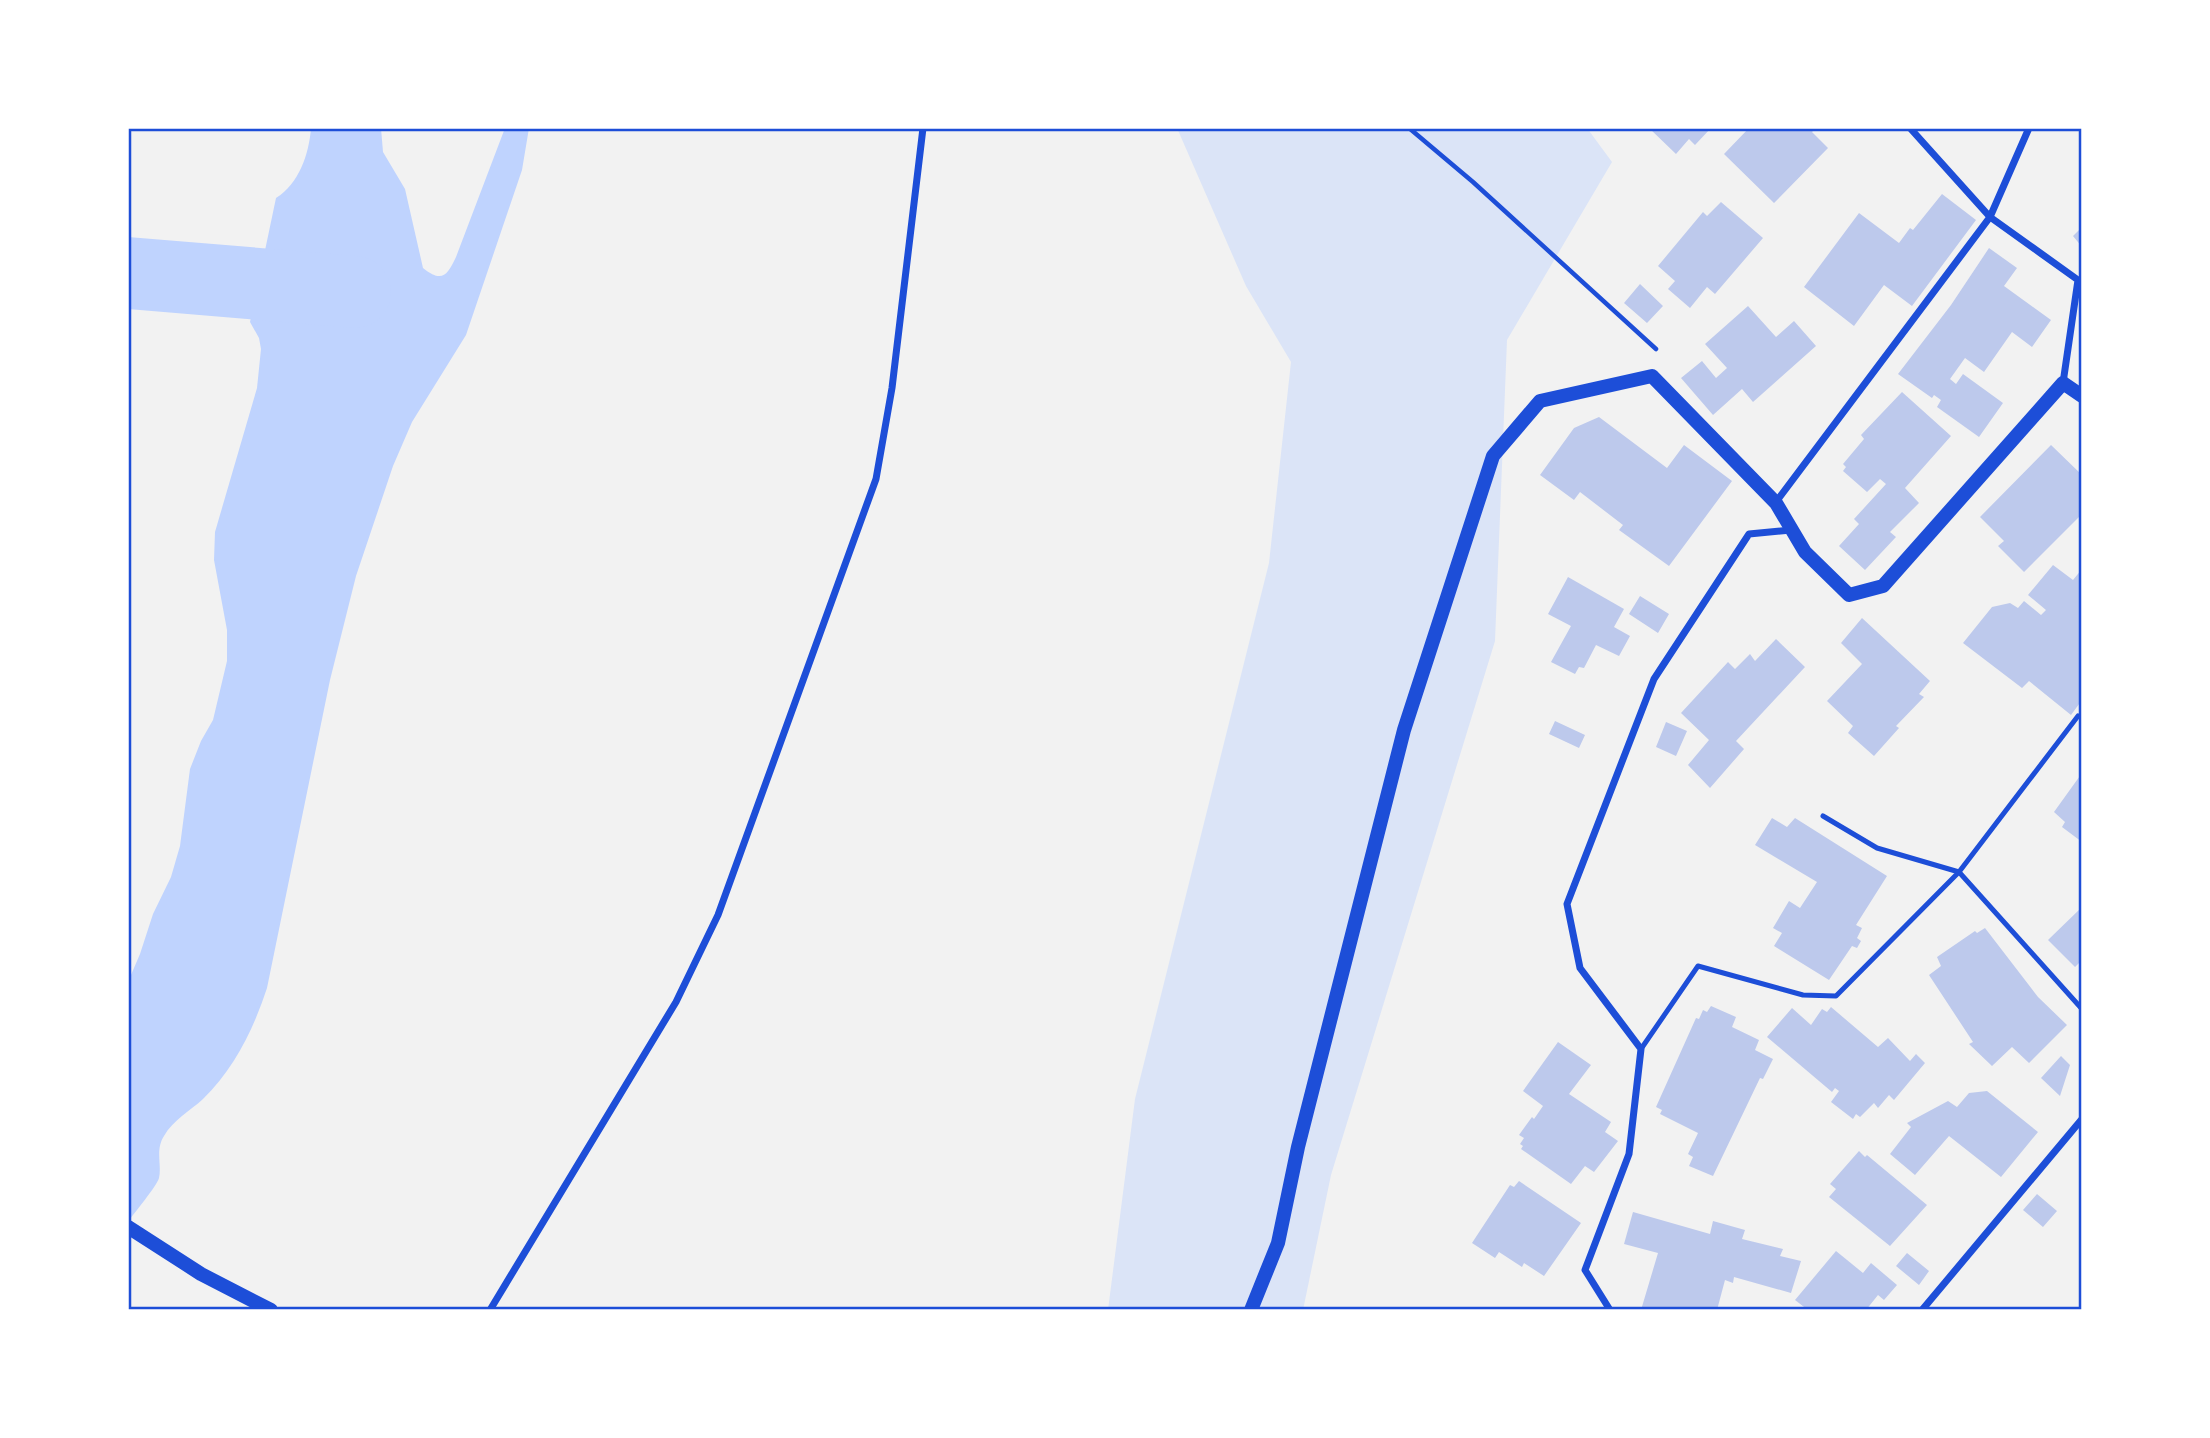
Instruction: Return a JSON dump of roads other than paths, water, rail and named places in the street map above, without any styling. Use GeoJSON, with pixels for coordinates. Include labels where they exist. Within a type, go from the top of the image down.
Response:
{"type":"FeatureCollection","features":[{"type":"Feature","properties":{"kind":"main road"},"geometry":{"type":"LineString","coordinates":[[1251,1310],[1278,1243],[1298,1147],[1404,730],[1493,456],[1540,401],[1652,376],[1776,503],[1805,552],[1849,595],[1883,586],[2063,383],[2082,396]]}},
{"type":"Feature","properties":{"kind":"main road"},"geometry":{"type":"LineString","coordinates":[[128,1227],[201,1274],[271,1310]]}},
{"type":"Feature","properties":{"kind":"street"},"geometry":{"type":"LineString","coordinates":[[490,1310],[676,1002],[722,902],[876,479],[892,388],[923,128]]}},
{"type":"Feature","properties":{"kind":"street"},"geometry":{"type":"LineString","coordinates":[[1910,128],[1990,217],[2078,281],[2063,383]]}},
{"type":"Feature","properties":{"kind":"street"},"geometry":{"type":"LineString","coordinates":[[1776,503],[1990,217],[2029,128]]}},
{"type":"Feature","properties":{"kind":"street"},"geometry":{"type":"LineString","coordinates":[[1610,1310],[1585,1270],[1629,1154],[1641,1049],[1580,968],[1567,904],[1654,679],[1749,534],[1792,530]]}},
{"type":"Feature","properties":{"kind":"street"},"geometry":{"type":"LineString","coordinates":[[1922,1310],[2082,1119]]}},
{"type":"Feature","properties":{"kind":"lane"},"geometry":{"type":"LineString","coordinates":[[1641,1049],[1698,966],[1803,995],[1836,996],[1959,872],[2078,716]]}},
{"type":"Feature","properties":{"kind":"lane"},"geometry":{"type":"LineString","coordinates":[[1823,816],[1877,848],[1959,872],[2082,1009]]}},
{"type":"Feature","properties":{"kind":"water"},"geometry":{"type":"Polygon","coordinates":[[[311,128],[381,128],[383,152],[405,189],[423,268],[439,276],[447,273],[456,257],[505,128],[529,128],[522,170],[466,335],[412,422],[393,466],[356,576],[330,680],[262,1003],[242,1047],[224,1075],[164,1136],[159,1152],[159,1178],[128,1222],[128,982],[153,914],[171,877],[180,846],[190,769],[213,720],[227,661],[227,630],[214,560],[215,532],[257,388],[261,349],[259,338],[250,322],[276,198],[297,177],[308,148],[311,128]]]}},
{"type":"Feature","properties":{"kind":"waterway"},"geometry":{"type":"LineString","coordinates":[[128,273],[355,292]]}}]}
